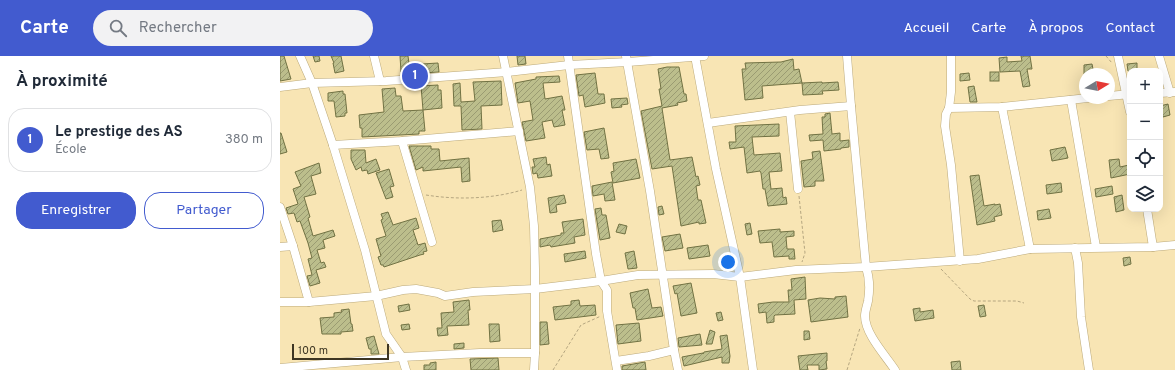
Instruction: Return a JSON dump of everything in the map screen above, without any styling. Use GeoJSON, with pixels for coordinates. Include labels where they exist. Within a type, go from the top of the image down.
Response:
{"type":"FeatureCollection","features":[{"type":"Feature","properties":{"kind":"street"},"geometry":{"type":"LineString","coordinates":[[300,56],[312,83],[333,145],[365,250],[386,334],[402,357],[406,370]]}},
{"type":"Feature","properties":{"kind":"street"},"geometry":{"type":"LineString","coordinates":[[374,56],[380,81]]}},
{"type":"Feature","properties":{"kind":"street"},"geometry":{"type":"LineString","coordinates":[[503,56],[530,187],[534,226],[534,370]]}},
{"type":"Feature","properties":{"kind":"street"},"geometry":{"type":"LineString","coordinates":[[568,56],[601,281],[607,290],[606,311],[617,370]]}},
{"type":"Feature","properties":{"kind":"street"},"geometry":{"type":"LineString","coordinates":[[280,87],[312,83],[380,81],[507,72],[627,59],[698,56],[716,169],[740,277],[753,370]]}},
{"type":"Feature","properties":{"kind":"street"},"geometry":{"type":"LineString","coordinates":[[847,56],[866,267],[870,289],[865,317],[868,328],[877,344],[895,370]]}},
{"type":"Feature","properties":{"kind":"street"},"geometry":{"type":"LineString","coordinates":[[951,56],[951,92],[945,126],[951,165],[960,261]]}},
{"type":"Feature","properties":{"kind":"street"},"geometry":{"type":"LineString","coordinates":[[1118,56],[1127,90]]}},
{"type":"Feature","properties":{"kind":"street"},"geometry":{"type":"LineString","coordinates":[[1159,56],[1173,93]]}},
{"type":"Feature","properties":{"kind":"street"},"geometry":{"type":"LineString","coordinates":[[627,59],[650,191],[678,370]]}},
{"type":"Feature","properties":{"kind":"street"},"geometry":{"type":"LineString","coordinates":[[1115,95],[1127,94]]}},
{"type":"Feature","properties":{"kind":"street"},"geometry":{"type":"LineString","coordinates":[[949,108],[1002,107],[1079,99]]}},
{"type":"Feature","properties":{"kind":"street"},"geometry":{"type":"LineString","coordinates":[[1071,100],[1096,247]]}},
{"type":"Feature","properties":{"kind":"street"},"geometry":{"type":"LineString","coordinates":[[708,123],[790,112],[851,106]]}},
{"type":"Feature","properties":{"kind":"street"},"geometry":{"type":"LineString","coordinates":[[1002,107],[1030,249]]}},
{"type":"Feature","properties":{"kind":"street"},"geometry":{"type":"LineString","coordinates":[[790,112],[798,189]]}},
{"type":"Feature","properties":{"kind":"street"},"geometry":{"type":"LineString","coordinates":[[333,145],[402,141],[518,131]]}},
{"type":"Feature","properties":{"kind":"street"},"geometry":{"type":"LineString","coordinates":[[402,141],[419,193],[432,242]]}},
{"type":"Feature","properties":{"kind":"street"},"geometry":{"type":"LineString","coordinates":[[280,207],[309,302]]}},
{"type":"Feature","properties":{"kind":"street"},"geometry":{"type":"LineString","coordinates":[[1147,212],[1153,247]]}},
{"type":"Feature","properties":{"kind":"street"},"geometry":{"type":"LineString","coordinates":[[280,302],[309,302],[376,296],[403,290],[416,289],[438,293],[445,296],[474,292],[535,289],[638,275],[713,274],[740,277],[796,270],[960,261],[1030,249],[1153,247],[1175,245]]}},
{"type":"Feature","properties":{"kind":"street"},"geometry":{"type":"LineString","coordinates":[[280,247],[293,246]]}},
{"type":"Feature","properties":{"kind":"street"},"geometry":{"type":"LineString","coordinates":[[1075,248],[1078,263],[1081,317],[1089,370]]}},
{"type":"Feature","properties":{"kind":"street"},"geometry":{"type":"LineString","coordinates":[[616,361],[649,356],[674,350]]}},
{"type":"Feature","properties":{"kind":"street"},"geometry":{"type":"LineString","coordinates":[[280,368],[402,357],[480,353],[535,353]]}},
{"type":"Feature","properties":{"kind":"path"},"geometry":{"type":"LineString","coordinates":[[419,193],[442,197],[465,198],[509,193],[530,187]]}},
{"type":"Feature","properties":{"kind":"path"},"geometry":{"type":"LineString","coordinates":[[796,270],[803,260],[805,253],[798,189]]}},
{"type":"Feature","properties":{"kind":"path"},"geometry":{"type":"LineString","coordinates":[[935,262],[970,299],[974,301],[1017,301],[1024,303]]}},
{"type":"Feature","properties":{"kind":"path"},"geometry":{"type":"LineString","coordinates":[[553,370],[581,325],[583,323],[598,319],[606,311]]}},
{"type":"Feature","properties":{"kind":"path"},"geometry":{"type":"LineString","coordinates":[[847,370],[859,328],[865,317]]}},
{"type":"Feature","properties":{"kind":"building"},"geometry":{"type":"Polygon","coordinates":[[[280,56],[284,56],[291,79],[280,81],[280,56]]]}},
{"type":"Feature","properties":{"kind":"building"},"geometry":{"type":"Polygon","coordinates":[[[313,56],[319,56],[320,61],[315,62],[313,56]]]}},
{"type":"Feature","properties":{"kind":"building"},"geometry":{"type":"Polygon","coordinates":[[[331,56],[341,56],[344,71],[335,73],[334,63],[331,56]]]}},
{"type":"Feature","properties":{"kind":"building"},"geometry":{"type":"Polygon","coordinates":[[[400,56],[408,56],[410,71],[401,72],[400,56]]]}},
{"type":"Feature","properties":{"kind":"building"},"geometry":{"type":"Polygon","coordinates":[[[517,56],[525,56],[526,64],[518,65],[517,56]]]}},
{"type":"Feature","properties":{"kind":"building"},"geometry":{"type":"Polygon","coordinates":[[[1021,56],[1030,56],[1032,69],[1027,69],[1030,86],[1023,87],[1020,71],[1000,72],[999,58],[1007,57],[1007,62],[1022,61],[1021,56]]]}},
{"type":"Feature","properties":{"kind":"building"},"geometry":{"type":"Polygon","coordinates":[[[793,59],[794,70],[799,69],[802,83],[762,86],[763,98],[745,100],[742,69],[746,69],[745,63],[781,62],[793,59]]]}},
{"type":"Feature","properties":{"kind":"building"},"geometry":{"type":"Polygon","coordinates":[[[438,63],[439,72],[422,73],[422,64],[438,63]]]}},
{"type":"Feature","properties":{"kind":"building"},"geometry":{"type":"Polygon","coordinates":[[[1137,63],[1137,68],[1128,68],[1127,64],[1137,63]]]}},
{"type":"Feature","properties":{"kind":"building"},"geometry":{"type":"Polygon","coordinates":[[[1092,64],[1093,68],[1084,68],[1084,65],[1092,64]]]}},
{"type":"Feature","properties":{"kind":"building"},"geometry":{"type":"Polygon","coordinates":[[[679,67],[684,94],[686,94],[687,101],[677,103],[678,105],[662,108],[670,160],[692,157],[696,177],[698,176],[700,185],[696,186],[698,200],[701,200],[706,223],[699,224],[699,222],[681,226],[672,166],[652,169],[641,111],[662,106],[658,69],[679,67]]]}},
{"type":"Feature","properties":{"kind":"building"},"geometry":{"type":"Polygon","coordinates":[[[990,72],[999,72],[999,81],[990,81],[990,72]]]}},
{"type":"Feature","properties":{"kind":"building"},"geometry":{"type":"Polygon","coordinates":[[[595,73],[598,94],[604,94],[605,103],[585,107],[583,95],[579,96],[576,75],[595,73]]]}},
{"type":"Feature","properties":{"kind":"building"},"geometry":{"type":"Polygon","coordinates":[[[969,73],[970,80],[960,81],[960,74],[969,73]]]}},
{"type":"Feature","properties":{"kind":"building"},"geometry":{"type":"Polygon","coordinates":[[[559,76],[560,82],[543,83],[545,99],[562,96],[565,110],[562,110],[565,125],[554,127],[552,120],[542,122],[545,138],[526,141],[522,122],[533,120],[530,101],[518,103],[515,83],[536,79],[536,77],[559,76]]]}},
{"type":"Feature","properties":{"kind":"building"},"geometry":{"type":"Polygon","coordinates":[[[501,81],[502,105],[481,106],[482,129],[462,130],[461,106],[454,106],[453,84],[460,83],[461,102],[475,101],[473,82],[501,81]]]}},
{"type":"Feature","properties":{"kind":"building"},"geometry":{"type":"Polygon","coordinates":[[[838,82],[839,90],[822,91],[823,94],[803,95],[802,83],[838,82]]]}},
{"type":"Feature","properties":{"kind":"building"},"geometry":{"type":"Polygon","coordinates":[[[438,85],[438,90],[441,90],[442,108],[423,110],[421,86],[438,85]]]}},
{"type":"Feature","properties":{"kind":"building"},"geometry":{"type":"Polygon","coordinates":[[[974,86],[977,102],[970,102],[968,87],[974,86]]]}},
{"type":"Feature","properties":{"kind":"building"},"geometry":{"type":"Polygon","coordinates":[[[395,88],[396,96],[401,96],[403,111],[423,110],[425,131],[419,131],[419,134],[362,137],[362,128],[360,128],[359,115],[384,112],[382,89],[395,88]]]}},
{"type":"Feature","properties":{"kind":"building"},"geometry":{"type":"Polygon","coordinates":[[[343,91],[343,94],[345,94],[347,113],[345,113],[345,116],[336,117],[334,101],[328,101],[328,93],[343,91]]]}},
{"type":"Feature","properties":{"kind":"building"},"geometry":{"type":"Polygon","coordinates":[[[627,98],[628,104],[621,105],[622,107],[612,108],[611,99],[627,98]]]}},
{"type":"Feature","properties":{"kind":"building"},"geometry":{"type":"Polygon","coordinates":[[[1168,104],[1170,115],[1163,117],[1163,105],[1168,104]]]}},
{"type":"Feature","properties":{"kind":"building"},"geometry":{"type":"Polygon","coordinates":[[[830,113],[832,134],[840,133],[840,141],[849,140],[849,147],[824,151],[823,140],[810,141],[809,135],[823,134],[822,117],[825,117],[825,114],[830,113]]]}},
{"type":"Feature","properties":{"kind":"building"},"geometry":{"type":"Polygon","coordinates":[[[779,124],[779,136],[752,137],[754,155],[780,153],[782,171],[769,172],[771,189],[782,188],[783,198],[786,197],[787,204],[768,206],[760,171],[747,173],[744,147],[730,149],[729,142],[736,142],[735,126],[779,124]]]}},
{"type":"Feature","properties":{"kind":"building"},"geometry":{"type":"Polygon","coordinates":[[[604,128],[609,158],[601,159],[599,149],[587,150],[584,132],[604,128]]]}},
{"type":"Feature","properties":{"kind":"building"},"geometry":{"type":"Polygon","coordinates":[[[280,133],[287,152],[280,154],[280,133]]]}},
{"type":"Feature","properties":{"kind":"building"},"geometry":{"type":"Polygon","coordinates":[[[409,146],[431,146],[431,149],[439,149],[440,161],[469,158],[470,181],[462,182],[461,167],[423,171],[423,167],[416,170],[409,146]]]}},
{"type":"Feature","properties":{"kind":"building"},"geometry":{"type":"Polygon","coordinates":[[[1065,147],[1068,158],[1052,161],[1050,150],[1065,147]]]}},
{"type":"Feature","properties":{"kind":"building"},"geometry":{"type":"Polygon","coordinates":[[[351,150],[365,150],[366,163],[376,159],[380,170],[368,174],[367,170],[362,171],[361,167],[356,170],[351,159],[351,150]]]}},
{"type":"Feature","properties":{"kind":"building"},"geometry":{"type":"Polygon","coordinates":[[[820,151],[824,181],[815,181],[815,186],[804,187],[801,161],[813,159],[812,152],[820,151]]]}},
{"type":"Feature","properties":{"kind":"building"},"geometry":{"type":"Polygon","coordinates":[[[546,157],[547,165],[550,164],[552,176],[538,178],[537,173],[533,174],[532,167],[535,167],[533,159],[546,157]]]}},
{"type":"Feature","properties":{"kind":"building"},"geometry":{"type":"Polygon","coordinates":[[[636,159],[640,178],[613,183],[611,172],[614,171],[613,163],[636,159]]]}},
{"type":"Feature","properties":{"kind":"building"},"geometry":{"type":"Polygon","coordinates":[[[1119,159],[1120,167],[1127,165],[1127,175],[1111,178],[1109,160],[1119,159]]]}},
{"type":"Feature","properties":{"kind":"building"},"geometry":{"type":"Polygon","coordinates":[[[319,163],[321,173],[311,176],[316,194],[304,197],[310,217],[308,218],[313,236],[333,230],[335,236],[323,240],[325,248],[317,250],[321,263],[324,262],[326,267],[316,270],[320,283],[310,286],[307,276],[312,275],[308,259],[312,258],[308,243],[300,221],[297,222],[294,213],[288,214],[286,208],[298,204],[293,189],[301,186],[295,172],[319,163]]]}},
{"type":"Feature","properties":{"kind":"building"},"geometry":{"type":"Polygon","coordinates":[[[389,169],[394,186],[390,187],[393,197],[386,199],[376,173],[389,169]]]}},
{"type":"Feature","properties":{"kind":"building"},"geometry":{"type":"Polygon","coordinates":[[[979,175],[984,206],[1000,204],[1002,215],[994,217],[995,221],[977,225],[970,176],[979,175]]]}},
{"type":"Feature","properties":{"kind":"building"},"geometry":{"type":"Polygon","coordinates":[[[612,182],[615,200],[605,201],[604,194],[593,196],[592,186],[612,182]]]}},
{"type":"Feature","properties":{"kind":"building"},"geometry":{"type":"Polygon","coordinates":[[[1061,183],[1062,192],[1047,194],[1046,185],[1061,183]]]}},
{"type":"Feature","properties":{"kind":"building"},"geometry":{"type":"Polygon","coordinates":[[[1112,186],[1113,194],[1096,197],[1095,189],[1112,186]]]}},
{"type":"Feature","properties":{"kind":"building"},"geometry":{"type":"Polygon","coordinates":[[[564,195],[566,203],[556,205],[557,212],[550,213],[548,198],[564,195]]]}},
{"type":"Feature","properties":{"kind":"building"},"geometry":{"type":"Polygon","coordinates":[[[1122,195],[1124,210],[1116,212],[1114,197],[1122,195]]]}},
{"type":"Feature","properties":{"kind":"building"},"geometry":{"type":"Polygon","coordinates":[[[662,206],[664,214],[659,215],[658,207],[662,206]]]}},
{"type":"Feature","properties":{"kind":"building"},"geometry":{"type":"Polygon","coordinates":[[[601,208],[602,215],[606,215],[610,238],[600,240],[595,209],[601,208]]]}},
{"type":"Feature","properties":{"kind":"building"},"geometry":{"type":"Polygon","coordinates":[[[1049,209],[1051,218],[1038,220],[1037,211],[1049,209]]]}},
{"type":"Feature","properties":{"kind":"building"},"geometry":{"type":"Polygon","coordinates":[[[388,212],[393,225],[416,218],[419,228],[413,230],[418,245],[425,243],[427,251],[423,252],[424,254],[384,267],[381,265],[378,257],[381,256],[376,239],[386,236],[381,220],[383,219],[381,214],[388,212]]]}},
{"type":"Feature","properties":{"kind":"building"},"geometry":{"type":"Polygon","coordinates":[[[583,219],[585,235],[574,237],[575,243],[551,247],[550,245],[540,247],[540,239],[561,235],[561,233],[564,233],[562,222],[583,219]]]}},
{"type":"Feature","properties":{"kind":"building"},"geometry":{"type":"Polygon","coordinates":[[[501,220],[503,230],[493,232],[492,221],[501,220]]]}},
{"type":"Feature","properties":{"kind":"building"},"geometry":{"type":"Polygon","coordinates":[[[750,223],[752,234],[747,235],[745,224],[750,223]]]}},
{"type":"Feature","properties":{"kind":"building"},"geometry":{"type":"Polygon","coordinates":[[[619,224],[627,226],[625,234],[616,232],[619,224]]]}},
{"type":"Feature","properties":{"kind":"building"},"geometry":{"type":"Polygon","coordinates":[[[780,229],[780,232],[794,231],[794,236],[786,237],[787,249],[794,249],[795,259],[789,259],[789,256],[774,257],[772,242],[760,243],[758,231],[780,229]]]}},
{"type":"Feature","properties":{"kind":"building"},"geometry":{"type":"Polygon","coordinates":[[[680,234],[683,248],[665,251],[662,237],[680,234]]]}},
{"type":"Feature","properties":{"kind":"building"},"geometry":{"type":"Polygon","coordinates":[[[708,245],[710,256],[689,259],[687,248],[708,245]]]}},
{"type":"Feature","properties":{"kind":"building"},"geometry":{"type":"Polygon","coordinates":[[[585,251],[586,258],[565,262],[564,254],[585,251]]]}},
{"type":"Feature","properties":{"kind":"building"},"geometry":{"type":"Polygon","coordinates":[[[634,251],[637,268],[628,269],[625,253],[634,251]]]}},
{"type":"Feature","properties":{"kind":"building"},"geometry":{"type":"Polygon","coordinates":[[[1130,257],[1131,264],[1124,266],[1123,258],[1130,257]]]}},
{"type":"Feature","properties":{"kind":"building"},"geometry":{"type":"Polygon","coordinates":[[[805,277],[806,299],[794,300],[795,314],[775,315],[774,322],[767,323],[766,312],[759,313],[758,304],[789,302],[788,290],[792,290],[791,279],[805,277]]]}},
{"type":"Feature","properties":{"kind":"building"},"geometry":{"type":"Polygon","coordinates":[[[691,283],[697,313],[681,316],[677,293],[675,294],[673,286],[691,283]]]}},
{"type":"Feature","properties":{"kind":"building"},"geometry":{"type":"Polygon","coordinates":[[[648,289],[652,308],[661,307],[663,316],[637,320],[630,293],[648,289]]]}},
{"type":"Feature","properties":{"kind":"building"},"geometry":{"type":"Polygon","coordinates":[[[846,296],[848,317],[811,322],[808,300],[820,298],[835,299],[835,297],[846,296]]]}},
{"type":"Feature","properties":{"kind":"building"},"geometry":{"type":"Polygon","coordinates":[[[469,300],[469,325],[447,326],[448,335],[438,336],[437,328],[442,328],[441,313],[454,312],[453,302],[469,300]]]}},
{"type":"Feature","properties":{"kind":"building"},"geometry":{"type":"Polygon","coordinates":[[[579,300],[580,306],[595,305],[596,315],[555,320],[553,307],[571,305],[571,301],[579,300]]]}},
{"type":"Feature","properties":{"kind":"building"},"geometry":{"type":"Polygon","coordinates":[[[409,304],[410,310],[399,312],[398,306],[409,304]]]}},
{"type":"Feature","properties":{"kind":"building"},"geometry":{"type":"Polygon","coordinates":[[[984,305],[986,316],[980,317],[978,306],[984,305]]]}},
{"type":"Feature","properties":{"kind":"building"},"geometry":{"type":"Polygon","coordinates":[[[920,308],[920,312],[933,310],[934,318],[915,321],[913,309],[920,308]]]}},
{"type":"Feature","properties":{"kind":"building"},"geometry":{"type":"Polygon","coordinates":[[[349,309],[353,331],[341,332],[341,334],[322,334],[320,318],[334,317],[334,313],[349,309]]]}},
{"type":"Feature","properties":{"kind":"building"},"geometry":{"type":"Polygon","coordinates":[[[721,312],[723,320],[718,321],[716,313],[721,312]]]}},
{"type":"Feature","properties":{"kind":"building"},"geometry":{"type":"Polygon","coordinates":[[[540,322],[547,322],[549,344],[540,345],[540,322]]]}},
{"type":"Feature","properties":{"kind":"building"},"geometry":{"type":"Polygon","coordinates":[[[639,323],[641,341],[618,344],[616,325],[639,323]]]}},
{"type":"Feature","properties":{"kind":"building"},"geometry":{"type":"Polygon","coordinates":[[[409,324],[410,329],[402,330],[401,325],[409,324]]]}},
{"type":"Feature","properties":{"kind":"building"},"geometry":{"type":"Polygon","coordinates":[[[489,324],[499,324],[500,341],[490,342],[489,324]]]}},
{"type":"Feature","properties":{"kind":"building"},"geometry":{"type":"Polygon","coordinates":[[[710,330],[715,332],[712,344],[706,344],[710,330]]]}},
{"type":"Feature","properties":{"kind":"building"},"geometry":{"type":"Polygon","coordinates":[[[804,331],[809,331],[810,339],[804,340],[804,331]]]}},
{"type":"Feature","properties":{"kind":"building"},"geometry":{"type":"Polygon","coordinates":[[[700,334],[702,345],[679,347],[678,338],[700,334]]]}},
{"type":"Feature","properties":{"kind":"building"},"geometry":{"type":"Polygon","coordinates":[[[727,335],[730,356],[729,363],[722,363],[722,357],[684,366],[682,357],[722,349],[720,336],[727,335]]]}},
{"type":"Feature","properties":{"kind":"building"},"geometry":{"type":"Polygon","coordinates":[[[374,336],[379,354],[371,354],[371,349],[369,349],[366,338],[374,336]]]}},
{"type":"Feature","properties":{"kind":"building"},"geometry":{"type":"Polygon","coordinates":[[[464,343],[464,348],[454,349],[454,344],[464,343]]]}},
{"type":"Feature","properties":{"kind":"building"},"geometry":{"type":"Polygon","coordinates":[[[827,353],[827,369],[819,370],[819,365],[807,365],[808,370],[800,370],[798,356],[827,353]]]}},
{"type":"Feature","properties":{"kind":"building"},"geometry":{"type":"Polygon","coordinates":[[[498,358],[499,370],[471,370],[470,359],[498,358]]]}},
{"type":"Feature","properties":{"kind":"building"},"geometry":{"type":"Polygon","coordinates":[[[960,361],[961,370],[952,370],[951,362],[960,361]]]}},
{"type":"Feature","properties":{"kind":"building"},"geometry":{"type":"Polygon","coordinates":[[[436,362],[436,370],[424,370],[424,365],[430,365],[430,363],[436,362]]]}},
{"type":"Feature","properties":{"kind":"building"},"geometry":{"type":"Polygon","coordinates":[[[645,362],[646,370],[622,370],[622,366],[645,362]]]}},
{"type":"Feature","properties":{"kind":"place","name":"Le prestige des AS"},"geometry":{"type":"Point","coordinates":[415,76]}}]}
